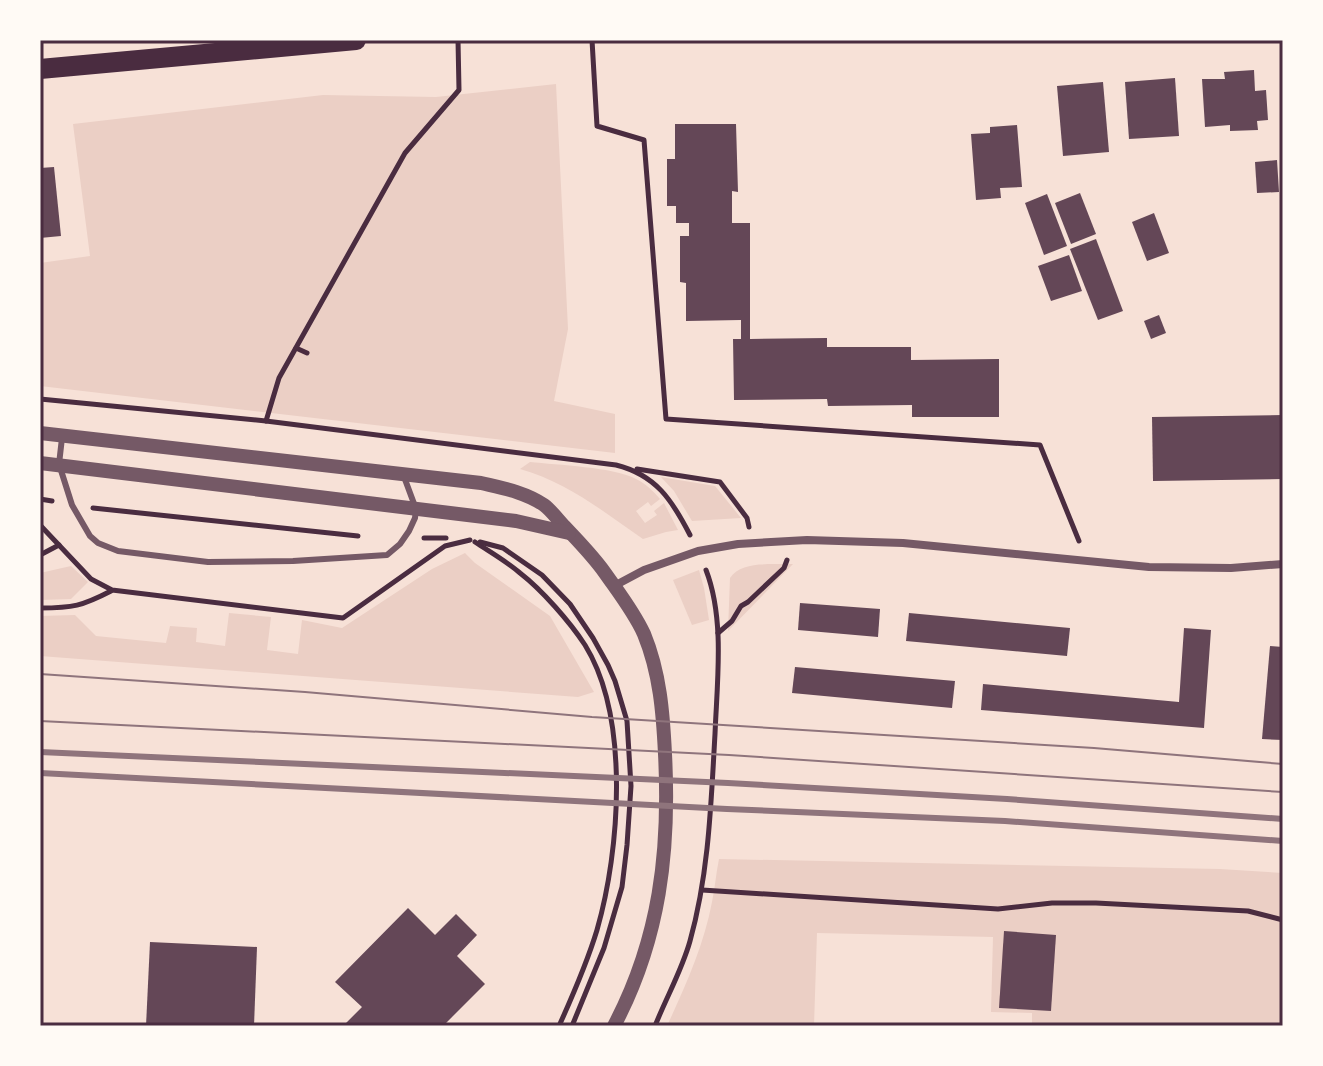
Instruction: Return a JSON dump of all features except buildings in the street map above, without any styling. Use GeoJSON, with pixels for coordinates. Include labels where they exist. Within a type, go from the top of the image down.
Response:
{"type":"FeatureCollection","features":[{"type":"Feature","properties":{"kind":"main road"},"geometry":{"type":"LineString","coordinates":[[40,69],[356,40]]}},
{"type":"Feature","properties":{"kind":"street"},"geometry":{"type":"LineString","coordinates":[[40,433],[481,483],[513,490],[545,506],[596,560],[624,599],[643,631],[663,701],[667,784],[663,875],[642,963],[614,1026]]}},
{"type":"Feature","properties":{"kind":"street"},"geometry":{"type":"LineString","coordinates":[[40,463],[414,516],[516,521],[570,533]]}},
{"type":"Feature","properties":{"kind":"street"},"geometry":{"type":"LineString","coordinates":[[614,586],[667,560],[698,551],[787,541],[903,543],[1149,567],[1231,568],[1283,564]]}},
{"type":"Feature","properties":{"kind":"lane"},"geometry":{"type":"LineString","coordinates":[[62,435],[59,464],[72,505],[90,536],[98,543],[118,551],[208,562],[381,556],[394,551],[414,516],[403,474]]}},
{"type":"Feature","properties":{"kind":"path"},"geometry":{"type":"LineString","coordinates":[[266,421],[279,378],[405,153],[459,90],[458,40]]}},
{"type":"Feature","properties":{"kind":"path"},"geometry":{"type":"LineString","coordinates":[[592,40],[597,126],[644,140],[666,419],[1040,445],[1087,561]]}},
{"type":"Feature","properties":{"kind":"path"},"geometry":{"type":"LineString","coordinates":[[296,348],[307,353]]}},
{"type":"Feature","properties":{"kind":"path"},"geometry":{"type":"LineString","coordinates":[[40,399],[266,421],[616,465],[720,482],[747,518],[753,543]]}},
{"type":"Feature","properties":{"kind":"path"},"geometry":{"type":"LineString","coordinates":[[631,468],[652,480],[672,503],[688,530]]}},
{"type":"Feature","properties":{"kind":"path"},"geometry":{"type":"LineString","coordinates":[[108,510],[372,537]]}},
{"type":"Feature","properties":{"kind":"path"},"geometry":{"type":"LineString","coordinates":[[414,516],[470,539],[503,548],[542,575],[570,604],[593,638],[615,681],[627,721],[631,786],[622,887],[604,948],[572,1026]]}},
{"type":"Feature","properties":{"kind":"path"},"geometry":{"type":"LineString","coordinates":[[436,537],[470,539],[521,573],[585,644],[601,676],[613,735],[616,781],[611,870],[596,931],[559,1026]]}},
{"type":"Feature","properties":{"kind":"path"},"geometry":{"type":"LineString","coordinates":[[717,634],[732,621],[741,606],[784,568],[787,541]]}},
{"type":"Feature","properties":{"kind":"path"},"geometry":{"type":"LineString","coordinates":[[40,555],[59,545]]}},
{"type":"Feature","properties":{"kind":"path"},"geometry":{"type":"LineString","coordinates":[[655,1026],[689,944],[702,890],[710,825],[717,634],[711,584],[704,565]]}},
{"type":"Feature","properties":{"kind":"path"},"geometry":{"type":"LineString","coordinates":[[40,608],[71,608],[112,590]]}},
{"type":"Feature","properties":{"kind":"path"},"geometry":{"type":"LineString","coordinates":[[702,890],[998,909],[1075,902],[1142,905],[1248,911],[1283,920]]}},
{"type":"Feature","properties":{"kind":"shaded area"},"geometry":{"type":"Polygon","coordinates":[[[556,84],[568,329],[554,401],[615,414],[615,453],[40,386],[40,263],[90,256],[73,124],[323,95],[436,97],[556,84]]]}},
{"type":"Feature","properties":{"kind":"shaded area"},"geometry":{"type":"Polygon","coordinates":[[[530,462],[600,469],[636,479],[660,499],[651,506],[648,502],[636,511],[645,523],[657,515],[654,511],[664,503],[678,530],[643,539],[569,490],[520,469],[530,462]]]}},
{"type":"Feature","properties":{"kind":"shaded area"},"geometry":{"type":"Polygon","coordinates":[[[661,477],[715,486],[741,518],[692,521],[674,491],[661,477]]]}},
{"type":"Feature","properties":{"kind":"shaded area"},"geometry":{"type":"Polygon","coordinates":[[[465,553],[550,616],[594,692],[578,697],[40,656],[40,616],[75,615],[96,636],[166,643],[170,626],[197,628],[196,642],[225,646],[229,613],[271,617],[267,650],[298,654],[302,620],[342,628],[432,569],[465,553]]]}},
{"type":"Feature","properties":{"kind":"shaded area"},"geometry":{"type":"Polygon","coordinates":[[[793,564],[728,631],[730,578],[735,572],[750,566],[793,564]]]}},
{"type":"Feature","properties":{"kind":"shaded area"},"geometry":{"type":"Polygon","coordinates":[[[71,566],[88,582],[71,599],[40,600],[40,573],[71,566]]]}},
{"type":"Feature","properties":{"kind":"shaded area"},"geometry":{"type":"Polygon","coordinates":[[[699,570],[709,620],[692,625],[673,580],[699,570]]]}},
{"type":"Feature","properties":{"kind":"shaded area"},"geometry":{"type":"Polygon","coordinates":[[[719,859],[1220,869],[1283,873],[1283,1026],[1032,1026],[1032,1013],[991,1012],[993,937],[817,933],[814,1026],[667,1026],[704,934],[719,859]]]}},
{"type":"Feature","properties":{"kind":"tram line"},"geometry":{"type":"LineString","coordinates":[[40,674],[305,692],[592,717],[1094,748],[1283,764]]}},
{"type":"Feature","properties":{"kind":"tram line"},"geometry":{"type":"LineString","coordinates":[[40,721],[729,755],[1283,792]]}},
{"type":"Feature","properties":{"kind":"railway"},"geometry":{"type":"LineString","coordinates":[[40,752],[728,783],[1283,819]]}},
{"type":"Feature","properties":{"kind":"railway"},"geometry":{"type":"LineString","coordinates":[[40,773],[1005,821],[1283,841]]}}]}
